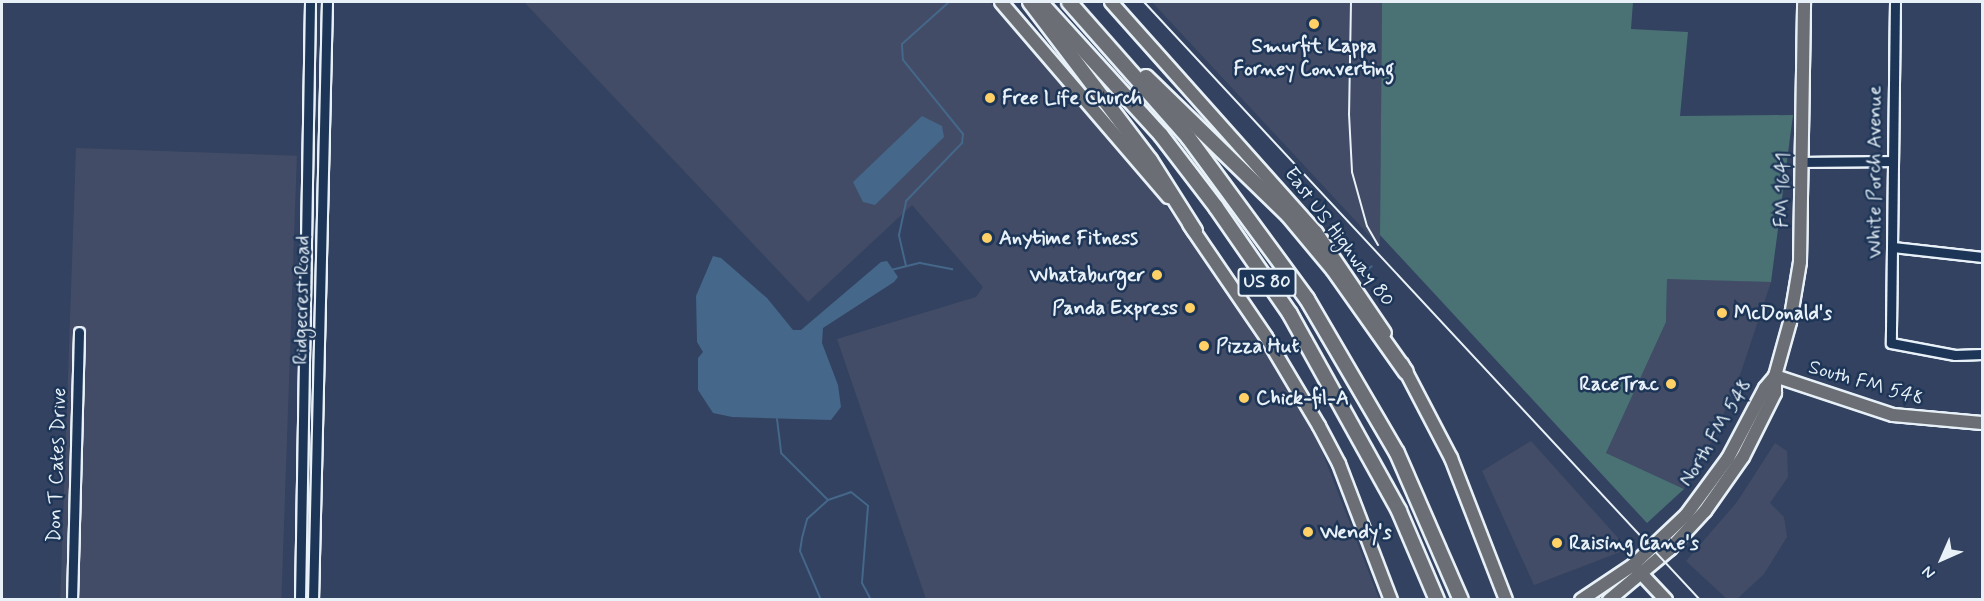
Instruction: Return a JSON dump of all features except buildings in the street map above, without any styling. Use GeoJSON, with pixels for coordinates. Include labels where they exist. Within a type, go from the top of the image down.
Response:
{"type":"FeatureCollection","features":[{"type":"Feature","properties":{"kind":"highway"},"geometry":{"type":"LineString","coordinates":[[1030,2],[1150,160],[1195,231]]}},
{"type":"Feature","properties":{"kind":"highway","name":"US 80"},"geometry":{"type":"LineString","coordinates":[[1040,2],[1161,135],[1216,207],[1290,314],[1399,511],[1437,600]]}},
{"type":"Feature","properties":{"kind":"highway","name":"US 80"},"geometry":{"type":"LineString","coordinates":[[1069,2],[1188,137],[1306,299],[1397,453],[1461,600]]}},
{"type":"Feature","properties":{"kind":"highway"},"geometry":{"type":"LineString","coordinates":[[1118,56],[1138,68],[1288,215],[1333,269],[1406,372]]}},
{"type":"Feature","properties":{"kind":"main road"},"geometry":{"type":"LineString","coordinates":[[1001,2],[1195,231],[1266,337],[1319,426],[1339,465],[1391,600]]}},
{"type":"Feature","properties":{"kind":"main road","name":"East US Highway 80"},"geometry":{"type":"LineString","coordinates":[[1111,2],[1317,232],[1366,302],[1406,372],[1455,467],[1504,596]]}},
{"type":"Feature","properties":{"kind":"main road","name":"FM 1641"},"geometry":{"type":"LineString","coordinates":[[1775,376],[1797,282],[1803,162],[1804,2]]}},
{"type":"Feature","properties":{"kind":"main road","name":"South FM 548"},"geometry":{"type":"LineString","coordinates":[[1775,376],[1900,416],[1983,423]]}},
{"type":"Feature","properties":{"kind":"main road","name":"North FM 548"},"geometry":{"type":"LineString","coordinates":[[1609,600],[1707,489],[1739,440],[1765,388],[1775,376]]}},
{"type":"Feature","properties":{"kind":"main road"},"geometry":{"type":"LineString","coordinates":[[1638,569],[1666,600]]}},
{"type":"Feature","properties":{"kind":"main road","name":"North FM 548"},"geometry":{"type":"LineString","coordinates":[[1581,600],[1638,569]]}},
{"type":"Feature","properties":{"kind":"street","name":"Ridgecrest Road"},"geometry":{"type":"LineString","coordinates":[[300,600],[310,2]]}},
{"type":"Feature","properties":{"kind":"street","name":"Ridgecrest Road"},"geometry":{"type":"LineString","coordinates":[[313,600],[327,2]]}},
{"type":"Feature","properties":{"kind":"street","name":"White Porch Avenue"},"geometry":{"type":"LineString","coordinates":[[1895,2],[1891,343],[1955,355],[1983,354]]}},
{"type":"Feature","properties":{"kind":"street"},"geometry":{"type":"LineString","coordinates":[[1803,162],[1892,161]]}},
{"type":"Feature","properties":{"kind":"street"},"geometry":{"type":"LineString","coordinates":[[1893,247],[1983,257]]}},
{"type":"Feature","properties":{"kind":"street","name":"Don T Cates Drive"},"geometry":{"type":"LineString","coordinates":[[72,600],[79,332]]}},
{"type":"Feature","properties":{"kind":"shaded area"},"geometry":{"type":"Polygon","coordinates":[[[524,2],[990,2],[1102,123],[1233,293],[1277,362],[1318,441],[1379,599],[926,599],[837,339],[976,297],[983,287],[912,205],[808,302],[524,2]]]}},
{"type":"Feature","properties":{"kind":"shaded area"},"geometry":{"type":"Polygon","coordinates":[[[1152,2],[1382,2],[1380,247],[1152,2]]]}},
{"type":"Feature","properties":{"kind":"shaded area"},"geometry":{"type":"Polygon","coordinates":[[[922,116],[942,126],[944,137],[875,205],[863,202],[853,182],[922,116]]]}},
{"type":"Feature","properties":{"kind":"shaded area"},"geometry":{"type":"Polygon","coordinates":[[[76,148],[297,156],[281,600],[60,600],[76,148]]]}},
{"type":"Feature","properties":{"kind":"shaded area"},"geometry":{"type":"Polygon","coordinates":[[[713,256],[721,258],[767,298],[793,330],[801,330],[881,262],[887,261],[898,277],[894,282],[823,328],[822,343],[838,385],[841,407],[831,420],[732,417],[713,413],[698,390],[698,358],[703,352],[697,342],[696,296],[713,256]]]}},
{"type":"Feature","properties":{"kind":"shaded area"},"geometry":{"type":"Polygon","coordinates":[[[1667,278],[1771,282],[1741,372],[1712,441],[1684,489],[1606,453],[1666,322],[1667,278]]]}},
{"type":"Feature","properties":{"kind":"shaded area"},"geometry":{"type":"Polygon","coordinates":[[[1531,441],[1628,549],[1534,585],[1482,471],[1531,441]]]}},
{"type":"Feature","properties":{"kind":"shaded area"},"geometry":{"type":"Polygon","coordinates":[[[1775,443],[1787,451],[1788,477],[1770,503],[1784,517],[1787,537],[1764,574],[1737,599],[1727,599],[1686,561],[1737,502],[1775,443]]]}},
{"type":"Feature","properties":{"kind":"green space"},"geometry":{"type":"Polygon","coordinates":[[[1382,2],[1633,2],[1631,29],[1688,32],[1680,116],[1793,115],[1771,282],[1667,279],[1666,322],[1606,453],[1684,489],[1647,523],[1380,235],[1382,2]]]}},
{"type":"Feature","properties":{"kind":"waterway"},"geometry":{"type":"LineString","coordinates":[[906,266],[899,235],[906,201],[962,143],[963,134],[903,60],[902,44],[949,2]]}},
{"type":"Feature","properties":{"kind":"waterway"},"geometry":{"type":"LineString","coordinates":[[891,270],[920,263],[952,269]]}},
{"type":"Feature","properties":{"kind":"waterway"},"geometry":{"type":"LineString","coordinates":[[1367,270],[1372,266]]}},
{"type":"Feature","properties":{"kind":"waterway"},"geometry":{"type":"LineString","coordinates":[[1287,355],[1291,350]]}},
{"type":"Feature","properties":{"kind":"waterway"},"geometry":{"type":"LineString","coordinates":[[777,419],[781,453],[828,500]]}},
{"type":"Feature","properties":{"kind":"waterway"},"geometry":{"type":"LineString","coordinates":[[821,600],[800,551],[807,519],[828,500],[851,492],[868,506],[862,583],[871,600]]}},
{"type":"Feature","properties":{"kind":"railway"},"geometry":{"type":"LineString","coordinates":[[1144,2],[1700,600]]}},
{"type":"Feature","properties":{"kind":"railway"},"geometry":{"type":"LineString","coordinates":[[1351,2],[1349,114],[1352,172],[1367,226],[1378,245]]}},
{"type":"Feature","properties":{"kind":"place","name":"Smurfit Kappa Forney Converting"},"geometry":{"type":"Point","coordinates":[1314,24]}},
{"type":"Feature","properties":{"kind":"place","name":"Free Life Church"},"geometry":{"type":"Point","coordinates":[990,98]}},
{"type":"Feature","properties":{"kind":"place","name":"Anytime Fitness"},"geometry":{"type":"Point","coordinates":[987,238]}},
{"type":"Feature","properties":{"kind":"place","name":"Whataburger"},"geometry":{"type":"Point","coordinates":[1157,275]}},
{"type":"Feature","properties":{"kind":"place","name":"Panda Express"},"geometry":{"type":"Point","coordinates":[1190,308]}},
{"type":"Feature","properties":{"kind":"place","name":"McDonald's"},"geometry":{"type":"Point","coordinates":[1722,313]}},
{"type":"Feature","properties":{"kind":"place","name":"Pizza Hut"},"geometry":{"type":"Point","coordinates":[1204,346]}},
{"type":"Feature","properties":{"kind":"place","name":"RaceTrac"},"geometry":{"type":"Point","coordinates":[1671,384]}},
{"type":"Feature","properties":{"kind":"place","name":"Chick-fil-A"},"geometry":{"type":"Point","coordinates":[1244,398]}},
{"type":"Feature","properties":{"kind":"place","name":"Wendy's"},"geometry":{"type":"Point","coordinates":[1308,532]}},
{"type":"Feature","properties":{"kind":"place","name":"Raising Cane's"},"geometry":{"type":"Point","coordinates":[1557,543]}}]}
